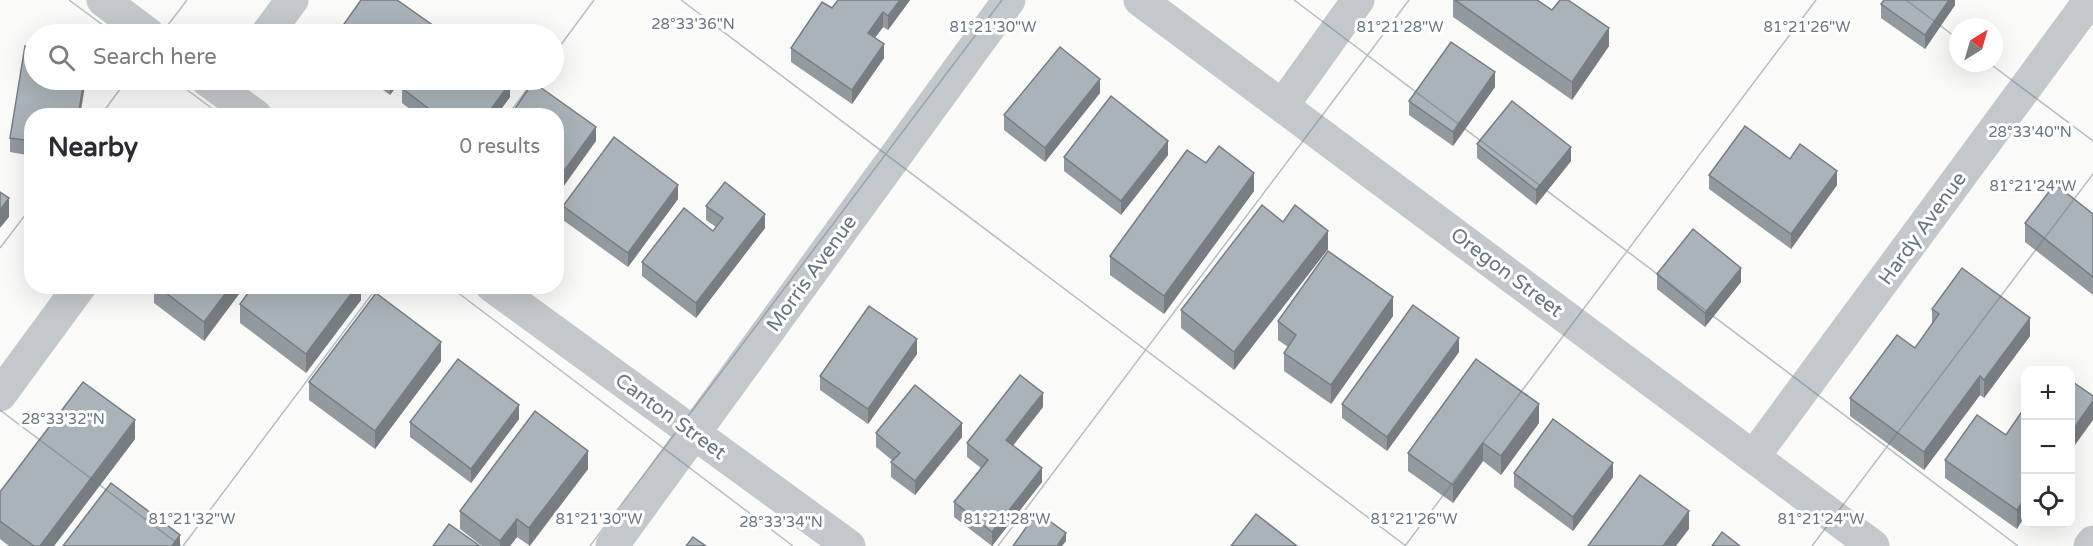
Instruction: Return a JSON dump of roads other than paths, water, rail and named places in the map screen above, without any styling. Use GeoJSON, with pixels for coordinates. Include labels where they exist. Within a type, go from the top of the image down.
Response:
{"type":"FeatureCollection","features":[{"type":"Feature","properties":{"kind":"street"},"geometry":{"type":"LineString","coordinates":[[103,0],[135,24]]}},
{"type":"Feature","properties":{"kind":"street"},"geometry":{"type":"LineString","coordinates":[[274,24],[292,0]]}},
{"type":"Feature","properties":{"kind":"street","name":"Morris Avenue"},"geometry":{"type":"LineString","coordinates":[[612,546],[1009,0]]}},
{"type":"Feature","properties":{"kind":"street","name":"Oregon Street"},"geometry":{"type":"LineString","coordinates":[[1140,0],[1873,546]]}},
{"type":"Feature","properties":{"kind":"street"},"geometry":{"type":"LineString","coordinates":[[1283,105],[1358,0]]}},
{"type":"Feature","properties":{"kind":"street","name":"Hardy Avenue"},"geometry":{"type":"LineString","coordinates":[[1754,456],[2090,0]]}},
{"type":"Feature","properties":{"kind":"street"},"geometry":{"type":"LineString","coordinates":[[218,92],[243,108]]}},
{"type":"Feature","properties":{"kind":"street"},"geometry":{"type":"LineString","coordinates":[[0,395],[75,294]]}},
{"type":"Feature","properties":{"kind":"street","name":"Canton Street"},"geometry":{"type":"LineString","coordinates":[[503,294],[849,546]]}},
{"type":"Feature","properties":{"kind":"street"},"geometry":{"type":"LineString","coordinates":[[2090,546],[2093,542]]}}]}
